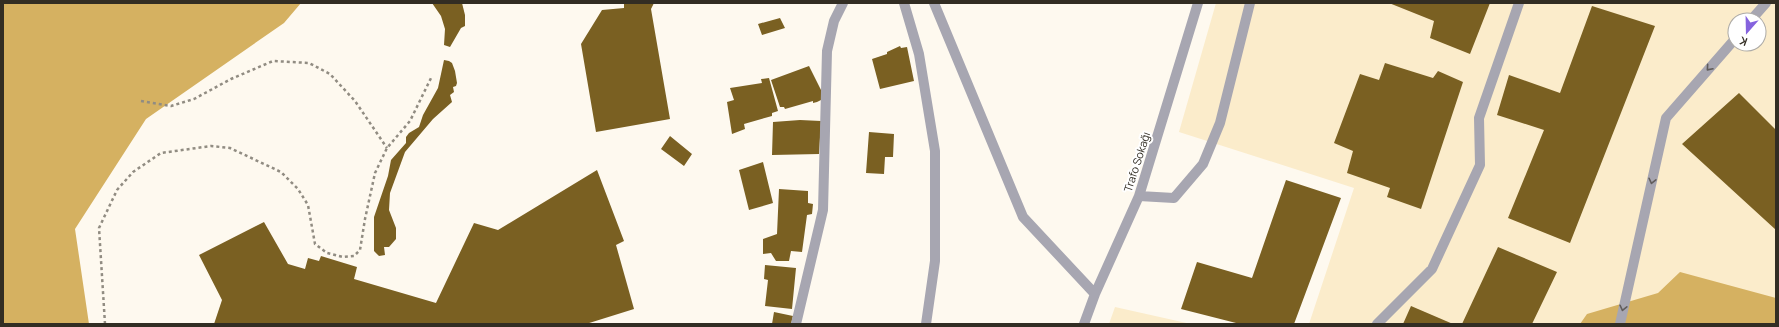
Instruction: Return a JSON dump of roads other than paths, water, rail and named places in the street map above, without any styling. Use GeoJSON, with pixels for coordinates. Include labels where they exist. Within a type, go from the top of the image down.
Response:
{"type":"FeatureCollection","features":[{"type":"Feature","properties":{"kind":"street"},"geometry":{"type":"LineString","coordinates":[[796,324],[823,210],[827,51],[834,21],[843,3]]}},
{"type":"Feature","properties":{"kind":"street"},"geometry":{"type":"LineString","coordinates":[[904,3],[919,54],[935,152],[934,260],[926,324]]}},
{"type":"Feature","properties":{"kind":"street"},"geometry":{"type":"LineString","coordinates":[[934,3],[1023,217],[1095,294]]}},
{"type":"Feature","properties":{"kind":"street","name":"Trafo Sokağı"},"geometry":{"type":"LineString","coordinates":[[1084,324],[1095,294],[1139,196],[1198,3]]}},
{"type":"Feature","properties":{"kind":"street"},"geometry":{"type":"LineString","coordinates":[[1139,196],[1174,198],[1203,164],[1220,123],[1250,3]]}},
{"type":"Feature","properties":{"kind":"street"},"geometry":{"type":"LineString","coordinates":[[1377,324],[1432,269],[1480,165],[1479,118],[1519,3]]}},
{"type":"Feature","properties":{"kind":"street"},"geometry":{"type":"LineString","coordinates":[[1759,12],[1766,3]]}},
{"type":"Feature","properties":{"kind":"street"},"geometry":{"type":"LineString","coordinates":[[1620,324],[1666,118],[1727,48]]}}]}
